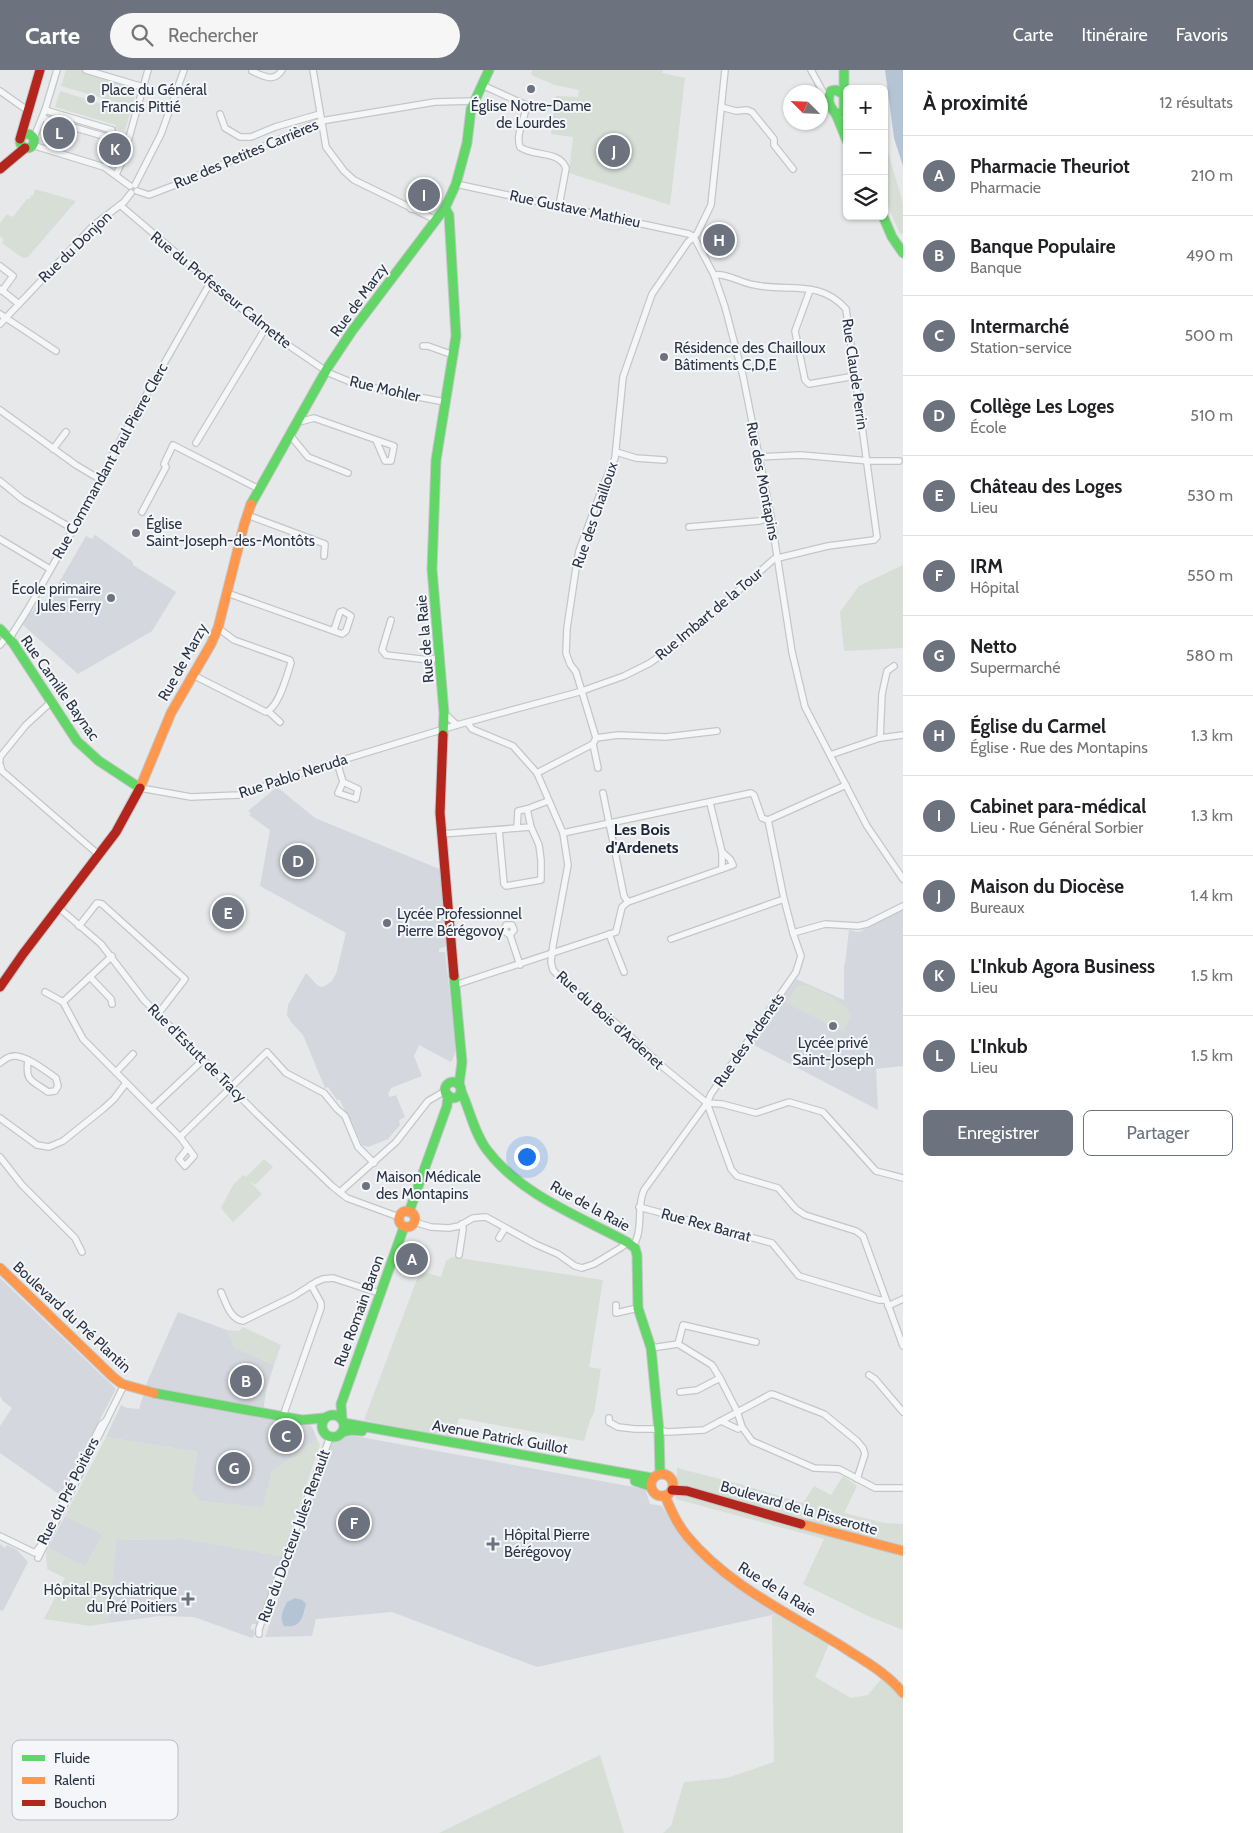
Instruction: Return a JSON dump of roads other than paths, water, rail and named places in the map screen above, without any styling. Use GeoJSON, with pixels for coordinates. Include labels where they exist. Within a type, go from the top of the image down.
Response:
{"type":"FeatureCollection","features":[{"type":"Feature","properties":{"kind":"street"},"geometry":{"type":"LineString","coordinates":[[40,70],[30,109],[24,122],[23,132],[29,142],[104,167],[133,189]]}},
{"type":"Feature","properties":{"kind":"street"},"geometry":{"type":"LineString","coordinates":[[1,167],[12,154],[29,142],[42,118],[57,70]]}},
{"type":"Feature","properties":{"kind":"street"},"geometry":{"type":"LineString","coordinates":[[86,70],[143,86]]}},
{"type":"Feature","properties":{"kind":"street"},"geometry":{"type":"LineString","coordinates":[[116,175],[122,162],[148,70]]}},
{"type":"Feature","properties":{"kind":"street","name":"Rue du Donjon"},"geometry":{"type":"LineString","coordinates":[[0,324],[94,225],[120,205],[133,189],[161,134],[184,70]]}},
{"type":"Feature","properties":{"kind":"street"},"geometry":{"type":"LineString","coordinates":[[252,71],[269,78],[279,75],[282,70]]}},
{"type":"Feature","properties":{"kind":"street"},"geometry":{"type":"LineString","coordinates":[[313,70],[326,147],[344,171],[354,180],[436,220]]}},
{"type":"Feature","properties":{"kind":"street","name":"Rue de Marzy"},"geometry":{"type":"LineString","coordinates":[[0,987],[116,832],[140,788],[171,713],[218,628],[247,515],[326,371],[352,331],[445,208],[456,184],[467,143],[471,109],[489,70]]}},
{"type":"Feature","properties":{"kind":"street"},"geometry":{"type":"LineString","coordinates":[[694,237],[711,205],[725,70]]}},
{"type":"Feature","properties":{"kind":"street"},"geometry":{"type":"LineString","coordinates":[[810,70],[819,85]]}},
{"type":"Feature","properties":{"kind":"street"},"geometry":{"type":"LineString","coordinates":[[844,72],[840,92],[839,113],[844,130]]}},
{"type":"Feature","properties":{"kind":"street"},"geometry":{"type":"LineString","coordinates":[[482,85],[526,105],[519,136],[520,147],[528,151],[553,156],[564,163],[566,168],[559,206]]}},
{"type":"Feature","properties":{"kind":"street"},"geometry":{"type":"LineString","coordinates":[[0,91],[24,108],[30,109]]}},
{"type":"Feature","properties":{"kind":"street"},"geometry":{"type":"LineString","coordinates":[[828,94],[831,91],[840,92]]}},
{"type":"Feature","properties":{"kind":"street","name":"Rue des Petites Carrières"},"geometry":{"type":"LineString","coordinates":[[133,189],[149,195],[321,121],[435,102],[475,101]]}},
{"type":"Feature","properties":{"kind":"street"},"geometry":{"type":"LineString","coordinates":[[828,101],[839,113]]}},
{"type":"Feature","properties":{"kind":"street"},"geometry":{"type":"LineString","coordinates":[[721,107],[736,111],[747,110],[752,112],[774,139],[774,145],[794,169]]}},
{"type":"Feature","properties":{"kind":"street"},"geometry":{"type":"LineString","coordinates":[[42,118],[110,138],[112,130],[45,110]]}},
{"type":"Feature","properties":{"kind":"street"},"geometry":{"type":"LineString","coordinates":[[220,114],[225,128],[240,137],[252,137],[282,125],[320,114]]}},
{"type":"Feature","properties":{"kind":"street","name":"Rue Gustave Mathieu"},"geometry":{"type":"LineString","coordinates":[[456,184],[689,234],[694,237]]}},
{"type":"Feature","properties":{"kind":"street"},"geometry":{"type":"LineString","coordinates":[[411,209],[418,191]]}},
{"type":"Feature","properties":{"kind":"street","name":"Rue du Professeur Calmette"},"geometry":{"type":"LineString","coordinates":[[120,205],[265,328],[326,371]]}},
{"type":"Feature","properties":{"kind":"street","name":"Rue de la Raie"},"geometry":{"type":"LineString","coordinates":[[445,208],[449,215],[456,336],[436,460],[432,569],[444,713],[440,813],[461,1070],[456,1094],[447,1106]]}},
{"type":"Feature","properties":{"kind":"street"},"geometry":{"type":"LineString","coordinates":[[885,220],[892,237],[903,253]]}},
{"type":"Feature","properties":{"kind":"street","name":"Rue des Montapins"},"geometry":{"type":"LineString","coordinates":[[694,237],[714,275],[725,307],[743,376],[771,517],[792,652],[805,707],[867,826],[903,879]]}},
{"type":"Feature","properties":{"kind":"street","name":"Rue des Chailloux"},"geometry":{"type":"LineString","coordinates":[[596,738],[576,672],[570,664],[566,653],[567,628],[579,551],[616,452],[623,377],[650,300],[688,242],[694,237]]}},
{"type":"Feature","properties":{"kind":"street"},"geometry":{"type":"LineString","coordinates":[[0,266],[13,276],[1,290],[19,303]]}},
{"type":"Feature","properties":{"kind":"street","name":"Rue Claude Perrin"},"geometry":{"type":"LineString","coordinates":[[714,275],[722,274],[747,284],[797,287],[825,293],[839,300],[846,309],[877,536],[874,540],[828,546],[778,557]]}},
{"type":"Feature","properties":{"kind":"street","name":"Rue Commandant Paul Pierre Clerc"},"geometry":{"type":"LineString","coordinates":[[0,645],[11,636],[28,609],[121,439],[210,283]]}},
{"type":"Feature","properties":{"kind":"street"},"geometry":{"type":"LineString","coordinates":[[810,290],[795,331],[805,380],[809,384],[855,376]]}},
{"type":"Feature","properties":{"kind":"street"},"geometry":{"type":"LineString","coordinates":[[0,314],[56,351]]}},
{"type":"Feature","properties":{"kind":"street"},"geometry":{"type":"LineString","coordinates":[[196,444],[265,328]]}},
{"type":"Feature","properties":{"kind":"street"},"geometry":{"type":"LineString","coordinates":[[423,346],[453,355]]}},
{"type":"Feature","properties":{"kind":"street","name":"Rue Mohler"},"geometry":{"type":"LineString","coordinates":[[326,371],[353,383],[445,402]]}},
{"type":"Feature","properties":{"kind":"street"},"geometry":{"type":"LineString","coordinates":[[0,410],[53,449],[100,480]]}},
{"type":"Feature","properties":{"kind":"street"},"geometry":{"type":"LineString","coordinates":[[299,420],[303,421],[314,418],[376,440]]}},
{"type":"Feature","properties":{"kind":"street"},"geometry":{"type":"LineString","coordinates":[[53,449],[66,432]]}},
{"type":"Feature","properties":{"kind":"street"},"geometry":{"type":"LineString","coordinates":[[290,436],[308,457],[348,473]]}},
{"type":"Feature","properties":{"kind":"street"},"geometry":{"type":"LineString","coordinates":[[142,512],[166,468],[164,464],[173,444],[260,489]]}},
{"type":"Feature","properties":{"kind":"street"},"geometry":{"type":"LineString","coordinates":[[616,452],[636,458],[664,460]]}},
{"type":"Feature","properties":{"kind":"street"},"geometry":{"type":"LineString","coordinates":[[759,457],[801,455],[866,461],[899,461]]}},
{"type":"Feature","properties":{"kind":"street"},"geometry":{"type":"LineString","coordinates":[[0,481],[22,499],[73,529]]}},
{"type":"Feature","properties":{"kind":"street"},"geometry":{"type":"LineString","coordinates":[[247,515],[307,538],[320,541],[325,544],[324,556]]}},
{"type":"Feature","properties":{"kind":"street"},"geometry":{"type":"LineString","coordinates":[[690,528],[759,521],[771,517]]}},
{"type":"Feature","properties":{"kind":"street"},"geometry":{"type":"LineString","coordinates":[[0,539],[50,569]]}},
{"type":"Feature","properties":{"kind":"street","name":"Rue Imbart de la Tour"},"geometry":{"type":"LineString","coordinates":[[468,723],[582,691],[624,676],[650,663],[682,640],[778,557]]}},
{"type":"Feature","properties":{"kind":"street"},"geometry":{"type":"LineString","coordinates":[[227,593],[334,630]]}},
{"type":"Feature","properties":{"kind":"street"},"geometry":{"type":"LineString","coordinates":[[391,620],[382,650],[386,655],[429,660],[440,657]]}},
{"type":"Feature","properties":{"kind":"street"},"geometry":{"type":"LineString","coordinates":[[218,628],[234,640],[290,660],[291,663],[286,681],[269,712]]}},
{"type":"Feature","properties":{"kind":"street","name":"Rue Camille Baynac"},"geometry":{"type":"LineString","coordinates":[[0,630],[8,637],[77,741],[88,752],[140,788]]}},
{"type":"Feature","properties":{"kind":"street"},"geometry":{"type":"LineString","coordinates":[[880,738],[882,694],[887,671],[894,666]]}},
{"type":"Feature","properties":{"kind":"street"},"geometry":{"type":"LineString","coordinates":[[193,675],[269,712],[280,722]]}},
{"type":"Feature","properties":{"kind":"street"},"geometry":{"type":"LineString","coordinates":[[0,760],[0,756],[26,725],[51,702]]}},
{"type":"Feature","properties":{"kind":"street"},"geometry":{"type":"LineString","coordinates":[[444,713],[457,725]]}},
{"type":"Feature","properties":{"kind":"street","name":"Rue Pablo Neruda"},"geometry":{"type":"LineString","coordinates":[[140,788],[191,797],[239,795],[337,762],[468,723]]}},
{"type":"Feature","properties":{"kind":"street","name":"Rue du Bois d'Ardenet"},"geometry":{"type":"LineString","coordinates":[[468,723],[472,729],[513,746],[537,773],[563,833],[568,865],[552,945],[551,962],[556,975],[618,1025],[663,1067],[707,1103]]}},
{"type":"Feature","properties":{"kind":"street"},"geometry":{"type":"LineString","coordinates":[[537,773],[593,744],[596,738],[618,735],[666,737],[717,731]]}},
{"type":"Feature","properties":{"kind":"street"},"geometry":{"type":"LineString","coordinates":[[830,755],[880,738],[903,735]]}},
{"type":"Feature","properties":{"kind":"street"},"geometry":{"type":"LineString","coordinates":[[593,744],[598,768]]}},
{"type":"Feature","properties":{"kind":"street"},"geometry":{"type":"LineString","coordinates":[[337,762],[343,782]]}},
{"type":"Feature","properties":{"kind":"street"},"geometry":{"type":"LineString","coordinates":[[0,764],[2,771],[98,855]]}},
{"type":"Feature","properties":{"kind":"street"},"geometry":{"type":"LineString","coordinates":[[563,833],[751,793],[754,795],[762,818],[768,820],[846,785]]}},
{"type":"Feature","properties":{"kind":"street"},"geometry":{"type":"LineString","coordinates":[[603,793],[624,896],[628,902]]}},
{"type":"Feature","properties":{"kind":"street"},"geometry":{"type":"LineString","coordinates":[[517,828],[518,810],[548,801]]}},
{"type":"Feature","properties":{"kind":"street"},"geometry":{"type":"LineString","coordinates":[[710,803],[722,852],[722,869]]}},
{"type":"Feature","properties":{"kind":"street"},"geometry":{"type":"LineString","coordinates":[[499,830],[504,884],[506,886],[541,880],[539,845],[531,827],[527,808]]}},
{"type":"Feature","properties":{"kind":"street","name":"Rue des Ardenets"},"geometry":{"type":"LineString","coordinates":[[630,1244],[637,1238],[640,1197],[644,1190],[707,1103],[716,1087],[796,972],[801,956],[784,899],[768,820]]}},
{"type":"Feature","properties":{"kind":"street"},"geometry":{"type":"LineString","coordinates":[[442,834],[531,827]]}},
{"type":"Feature","properties":{"kind":"street"},"geometry":{"type":"LineString","coordinates":[[455,985],[616,932],[622,907],[628,902],[733,865],[730,859],[722,852]]}},
{"type":"Feature","properties":{"kind":"street"},"geometry":{"type":"LineString","coordinates":[[671,939],[784,899]]}},
{"type":"Feature","properties":{"kind":"street"},"geometry":{"type":"LineString","coordinates":[[79,926],[97,903],[102,904],[185,979],[158,1014]]}},
{"type":"Feature","properties":{"kind":"street"},"geometry":{"type":"LineString","coordinates":[[793,933],[825,924],[858,926],[867,924],[903,906]]}},
{"type":"Feature","properties":{"kind":"street","name":"Rue d'Estutt de Tracy"},"geometry":{"type":"LineString","coordinates":[[59,908],[101,944],[144,1000],[309,1165],[342,1194]]}},
{"type":"Feature","properties":{"kind":"street"},"geometry":{"type":"LineString","coordinates":[[609,934],[624,972]]}},
{"type":"Feature","properties":{"kind":"street"},"geometry":{"type":"LineString","coordinates":[[510,936],[520,965]]}},
{"type":"Feature","properties":{"kind":"street"},"geometry":{"type":"LineString","coordinates":[[63,1002],[112,956]]}},
{"type":"Feature","properties":{"kind":"street"},"geometry":{"type":"LineString","coordinates":[[90,977],[112,999],[112,1004]]}},
{"type":"Feature","properties":{"kind":"street"},"geometry":{"type":"LineString","coordinates":[[44,992],[63,1002],[83,1039],[180,1137],[188,1148]]}},
{"type":"Feature","properties":{"kind":"street"},"geometry":{"type":"LineString","coordinates":[[180,1137],[267,1052],[286,1073],[324,1093],[334,1107],[345,1116],[358,1147],[374,1163]]}},
{"type":"Feature","properties":{"kind":"street"},"geometry":{"type":"LineString","coordinates":[[116,1072],[133,1054]]}},
{"type":"Feature","properties":{"kind":"street"},"geometry":{"type":"LineString","coordinates":[[0,1063],[12,1056],[28,1061],[56,1078],[58,1086],[55,1091],[48,1092],[28,1078],[26,1074],[28,1061]]}},
{"type":"Feature","properties":{"kind":"street"},"geometry":{"type":"LineString","coordinates":[[152,1108],[204,1060]]}},
{"type":"Feature","properties":{"kind":"street"},"geometry":{"type":"LineString","coordinates":[[0,1118],[37,1145],[49,1147],[63,1141],[103,1109],[114,1099],[126,1083]]}},
{"type":"Feature","properties":{"kind":"street"},"geometry":{"type":"LineString","coordinates":[[399,1217],[342,1194],[396,1142],[428,1101],[456,1094],[458,1101],[447,1106],[409,1212]]}},
{"type":"Feature","properties":{"kind":"street","name":"Rue de la Raie"},"geometry":{"type":"LineString","coordinates":[[456,1094],[479,1137],[496,1161],[508,1173],[534,1191],[630,1244],[637,1255],[638,1308],[652,1348],[659,1431],[654,1479]]}},
{"type":"Feature","properties":{"kind":"street"},"geometry":{"type":"LineString","coordinates":[[903,1178],[876,1171],[823,1112],[789,1102],[756,1113],[722,1104],[707,1103],[731,1169],[737,1176],[778,1188],[796,1209],[805,1216],[856,1231],[863,1236],[903,1346]]}},
{"type":"Feature","properties":{"kind":"street"},"geometry":{"type":"LineString","coordinates":[[0,1157],[22,1185],[75,1238],[82,1252]]}},
{"type":"Feature","properties":{"kind":"street","name":"Rue Rex Barrat"},"geometry":{"type":"LineString","coordinates":[[640,1208],[772,1243],[800,1276],[887,1303]]}},
{"type":"Feature","properties":{"kind":"street"},"geometry":{"type":"LineString","coordinates":[[409,1212],[415,1217],[411,1226],[404,1227],[399,1222],[399,1217],[402,1213],[409,1212]]}},
{"type":"Feature","properties":{"kind":"street"},"geometry":{"type":"LineString","coordinates":[[414,1222],[442,1228],[454,1228],[473,1218],[486,1217],[535,1244],[558,1254],[578,1268],[588,1267],[630,1244]]}},
{"type":"Feature","properties":{"kind":"street"},"geometry":{"type":"LineString","coordinates":[[459,1254],[462,1224]]}},
{"type":"Feature","properties":{"kind":"street","name":"Rue Romain Baron"},"geometry":{"type":"LineString","coordinates":[[327,1417],[340,1404],[404,1227]]}},
{"type":"Feature","properties":{"kind":"street"},"geometry":{"type":"LineString","coordinates":[[499,1238],[505,1228]]}},
{"type":"Feature","properties":{"kind":"street","name":"Boulevard du Pré Plantin"},"geometry":{"type":"LineString","coordinates":[[0,1268],[98,1364],[124,1385],[143,1391],[302,1420],[312,1423],[326,1434]]}},
{"type":"Feature","properties":{"kind":"street"},"geometry":{"type":"LineString","coordinates":[[221,1292],[232,1316],[243,1321],[294,1296],[323,1279],[333,1278],[379,1293]]}},
{"type":"Feature","properties":{"kind":"street"},"geometry":{"type":"LineString","coordinates":[[283,1416],[321,1308],[321,1303],[311,1285]]}},
{"type":"Feature","properties":{"kind":"street"},"geometry":{"type":"LineString","coordinates":[[887,1303],[903,1299]]}},
{"type":"Feature","properties":{"kind":"street"},"geometry":{"type":"LineString","coordinates":[[616,1305],[616,1314],[638,1308]]}},
{"type":"Feature","properties":{"kind":"street"},"geometry":{"type":"LineString","coordinates":[[678,1344],[683,1325],[756,1342]]}},
{"type":"Feature","properties":{"kind":"street"},"geometry":{"type":"LineString","coordinates":[[652,1348],[678,1344],[712,1365],[737,1411],[742,1427],[752,1442],[814,1468],[839,1469],[875,1488],[903,1488]]}},
{"type":"Feature","properties":{"kind":"street"},"geometry":{"type":"LineString","coordinates":[[869,1375],[903,1412]]}},
{"type":"Feature","properties":{"kind":"street"},"geometry":{"type":"LineString","coordinates":[[680,1392],[698,1390],[720,1378]]}},
{"type":"Feature","properties":{"kind":"street","name":"Rue du Pré Poitiers"},"geometry":{"type":"LineString","coordinates":[[0,1536],[37,1556],[124,1385]]}},
{"type":"Feature","properties":{"kind":"street"},"geometry":{"type":"LineString","coordinates":[[609,1418],[609,1422],[618,1427],[667,1432],[704,1430],[771,1394],[824,1414],[848,1433],[863,1448],[864,1458],[857,1479]]}},
{"type":"Feature","properties":{"kind":"street","name":"Rue Romain Baron"},"geometry":{"type":"LineString","coordinates":[[340,1404],[343,1425]]}},
{"type":"Feature","properties":{"kind":"street"},"geometry":{"type":"LineString","coordinates":[[337,1415],[343,1425],[337,1437],[326,1434],[321,1425],[327,1417],[337,1415]]}},
{"type":"Feature","properties":{"kind":"street","name":"Boulevard du Pré Plantin"},"geometry":{"type":"LineString","coordinates":[[302,1420],[327,1417]]}},
{"type":"Feature","properties":{"kind":"street"},"geometry":{"type":"LineString","coordinates":[[721,1421],[738,1429],[742,1427]]}},
{"type":"Feature","properties":{"kind":"street","name":"Avenue Patrick Guillot"},"geometry":{"type":"LineString","coordinates":[[343,1425],[351,1430],[633,1480],[654,1479]]}},
{"type":"Feature","properties":{"kind":"street","name":"Rue du Docteur Jules Renault"},"geometry":{"type":"LineString","coordinates":[[259,1634],[259,1629],[326,1434]]}},
{"type":"Feature","properties":{"kind":"street"},"geometry":{"type":"LineString","coordinates":[[669,1476],[673,1486],[665,1496],[659,1497],[654,1494],[654,1479],[669,1476]]}},
{"type":"Feature","properties":{"kind":"street","name":"Boulevard de la Pisserotte"},"geometry":{"type":"LineString","coordinates":[[673,1486],[903,1551]]}},
{"type":"Feature","properties":{"kind":"street","name":"Rue de la Raie"},"geometry":{"type":"LineString","coordinates":[[665,1496],[672,1516],[680,1529],[729,1577],[848,1649],[899,1684],[903,1693]]}},
{"type":"Feature","properties":{"kind":"water"},"geometry":{"type":"Polygon","coordinates":[[[885,70],[903,70],[903,166],[894,138],[885,70]]]}},
{"type":"Feature","properties":{"kind":"water"},"geometry":{"type":"Polygon","coordinates":[[[295,1598],[302,1600],[306,1604],[302,1618],[294,1626],[284,1626],[282,1620],[283,1611],[287,1602],[295,1598]]]}},
{"type":"Feature","properties":{"kind":"place","name":"Église Notre-Dame de Lourdes"},"geometry":{"type":"Point","coordinates":[531,89]}},
{"type":"Feature","properties":{"kind":"place","name":"Place du Général Francis Pittié"},"geometry":{"type":"Point","coordinates":[91,99]}},
{"type":"Feature","properties":{"kind":"place","name":"L'Inkub"},"geometry":{"type":"Point","coordinates":[59,133]}},
{"type":"Feature","properties":{"kind":"place","name":"L'Inkub Agora Business"},"geometry":{"type":"Point","coordinates":[115,149]}},
{"type":"Feature","properties":{"kind":"place","name":"Maison du Diocèse"},"geometry":{"type":"Point","coordinates":[614,151]}},
{"type":"Feature","properties":{"kind":"place","name":"Cabinet para-médical"},"geometry":{"type":"Point","coordinates":[424,195]}},
{"type":"Feature","properties":{"kind":"place","name":"Église du Carmel"},"geometry":{"type":"Point","coordinates":[719,240]}},
{"type":"Feature","properties":{"kind":"place","name":"Résidence des Chailloux Bâtiments C,D,E"},"geometry":{"type":"Point","coordinates":[664,357]}},
{"type":"Feature","properties":{"kind":"place","name":"Église Saint-Joseph-des-Montôts"},"geometry":{"type":"Point","coordinates":[136,533]}},
{"type":"Feature","properties":{"kind":"place","name":"École primaire Jules Ferry"},"geometry":{"type":"Point","coordinates":[111,598]}},
{"type":"Feature","properties":{"kind":"place","name":"Collège Les Loges"},"geometry":{"type":"Point","coordinates":[298,861]}},
{"type":"Feature","properties":{"kind":"place","name":"Château des Loges"},"geometry":{"type":"Point","coordinates":[228,913]}},
{"type":"Feature","properties":{"kind":"place","name":"Lycée Professionnel Pierre Bérégovoy"},"geometry":{"type":"Point","coordinates":[387,923]}},
{"type":"Feature","properties":{"kind":"place","name":"Lycée privé Saint-Joseph"},"geometry":{"type":"Point","coordinates":[833,1026]}},
{"type":"Feature","properties":{"kind":"place","name":"Maison Médicale des Montapins"},"geometry":{"type":"Point","coordinates":[366,1186]}},
{"type":"Feature","properties":{"kind":"place","name":"Pharmacie Theuriot"},"geometry":{"type":"Point","coordinates":[412,1259]}},
{"type":"Feature","properties":{"kind":"place","name":"Banque Populaire"},"geometry":{"type":"Point","coordinates":[246,1381]}},
{"type":"Feature","properties":{"kind":"place","name":"Intermarché"},"geometry":{"type":"Point","coordinates":[286,1436]}},
{"type":"Feature","properties":{"kind":"place","name":"Netto"},"geometry":{"type":"Point","coordinates":[234,1468]}},
{"type":"Feature","properties":{"kind":"place","name":"IRM"},"geometry":{"type":"Point","coordinates":[354,1523]}},
{"type":"Feature","properties":{"kind":"place","name":"Hôpital Pierre Bérégovoy"},"geometry":{"type":"Point","coordinates":[493,1544]}},
{"type":"Feature","properties":{"kind":"place","name":"Hôpital Psychiatrique du Pré Poitiers"},"geometry":{"type":"Point","coordinates":[188,1599]}},
{"type":"Feature","properties":{"kind":"district","name":"Les Bois d'Ardenets"},"geometry":{"type":"Point","coordinates":[642,838]}}]}
